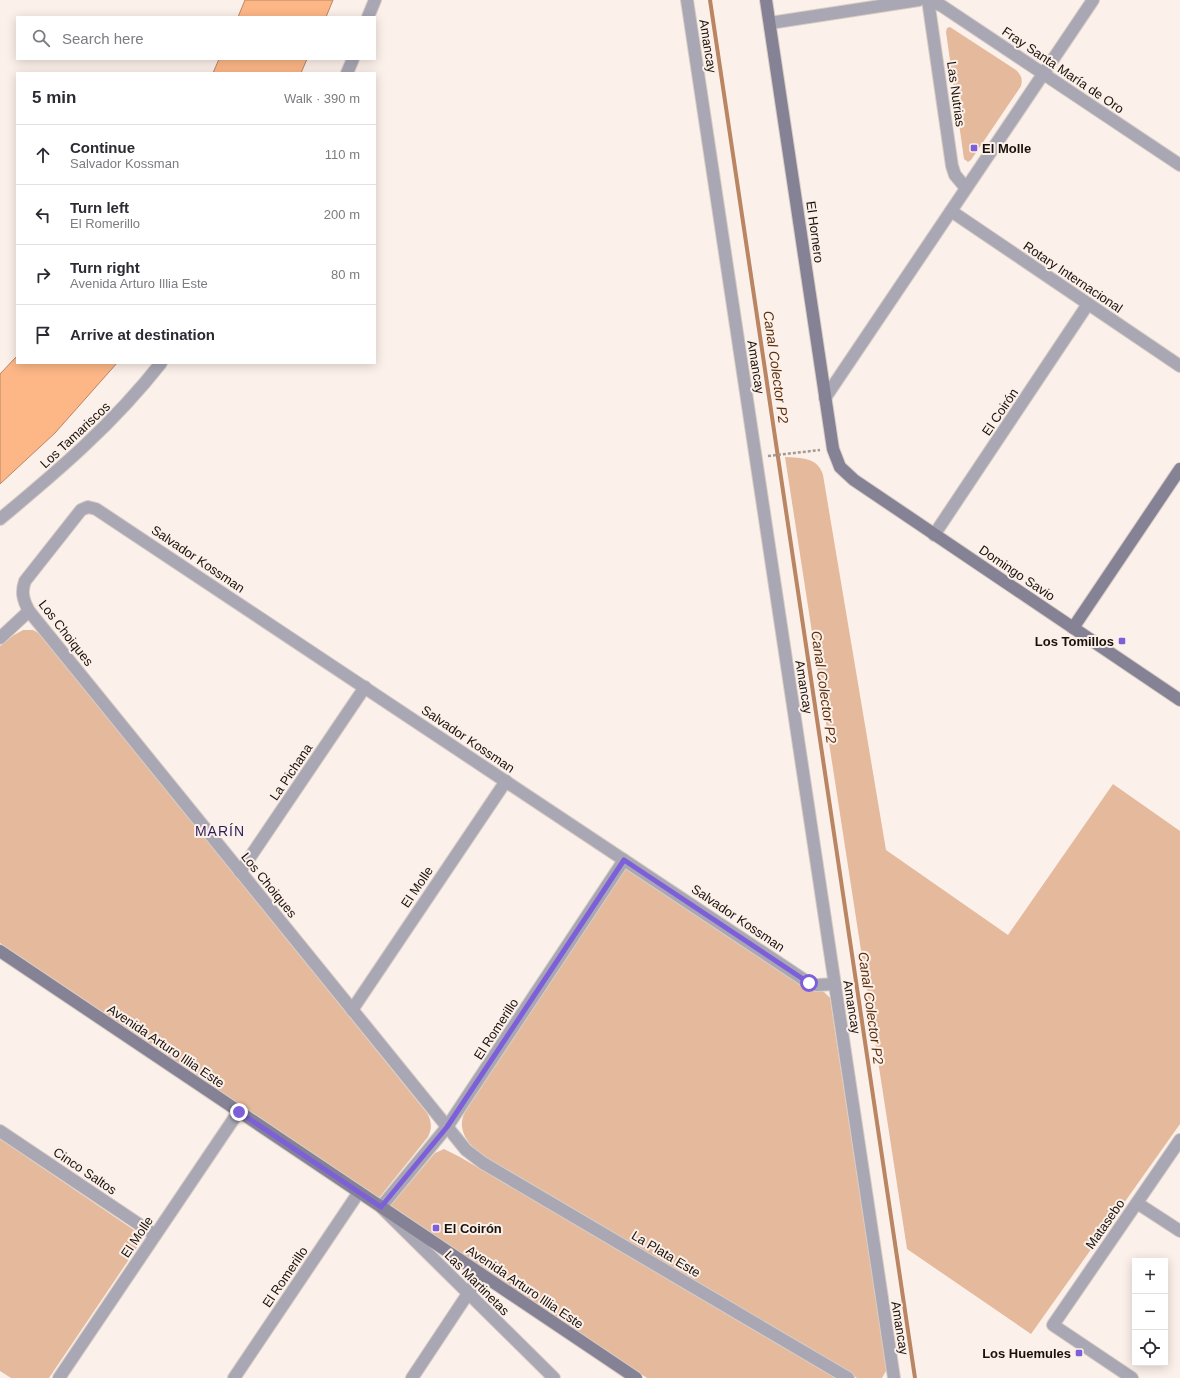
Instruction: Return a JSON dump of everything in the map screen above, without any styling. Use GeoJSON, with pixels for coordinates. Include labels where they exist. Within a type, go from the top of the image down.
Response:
{"type":"FeatureCollection","features":[{"type":"Feature","properties":{"kind":"street"},"geometry":{"type":"LineString","coordinates":[[368,16],[375,0]]}},
{"type":"Feature","properties":{"kind":"street","name":"Amancay"},"geometry":{"type":"LineString","coordinates":[[687,0],[894,1378]]}},
{"type":"Feature","properties":{"kind":"street","name":"El Hornero"},"geometry":{"type":"LineString","coordinates":[[766,0],[833,449],[840,467]]}},
{"type":"Feature","properties":{"kind":"street"},"geometry":{"type":"LineString","coordinates":[[770,23],[919,0]]}},
{"type":"Feature","properties":{"kind":"street","name":"Fray Santa María de Oro"},"geometry":{"type":"LineString","coordinates":[[929,0],[942,6],[1180,165]]}},
{"type":"Feature","properties":{"kind":"street","name":"Las Nutrias"},"geometry":{"type":"LineString","coordinates":[[929,0],[952,166],[955,175],[966,188]]}},
{"type":"Feature","properties":{"kind":"street"},"geometry":{"type":"LineString","coordinates":[[826,398],[1093,0]]}},
{"type":"Feature","properties":{"kind":"street"},"geometry":{"type":"LineString","coordinates":[[347,72],[353,60]]}},
{"type":"Feature","properties":{"kind":"street","name":"Rotary Internacional"},"geometry":{"type":"LineString","coordinates":[[951,211],[1180,366]]}},
{"type":"Feature","properties":{"kind":"street","name":"El Coirón"},"geometry":{"type":"LineString","coordinates":[[934,535],[1088,304]]}},
{"type":"Feature","properties":{"kind":"street","name":"Los Tamariscos"},"geometry":{"type":"LineString","coordinates":[[0,519],[53,475],[90,441],[131,399],[160,364]]}},
{"type":"Feature","properties":{"kind":"street","name":"Domingo Savio"},"geometry":{"type":"LineString","coordinates":[[840,467],[854,480],[934,535],[1180,700]]}},
{"type":"Feature","properties":{"kind":"street"},"geometry":{"type":"LineString","coordinates":[[1073,628],[1180,469]]}},
{"type":"Feature","properties":{"kind":"street","name":"Salvador Kossman"},"geometry":{"type":"LineString","coordinates":[[88,507],[99,510],[809,983],[818,985],[835,984]]}},
{"type":"Feature","properties":{"kind":"street","name":"Los Choiques"},"geometry":{"type":"LineString","coordinates":[[88,507],[81,510],[28,576],[22,592],[30,611],[470,1154]]}},
{"type":"Feature","properties":{"kind":"street"},"geometry":{"type":"LineString","coordinates":[[0,638],[30,611]]}},
{"type":"Feature","properties":{"kind":"street","name":"La Pichana"},"geometry":{"type":"LineString","coordinates":[[240,872],[365,687]]}},
{"type":"Feature","properties":{"kind":"street","name":"El Molle"},"geometry":{"type":"LineString","coordinates":[[352,1010],[506,781]]}},
{"type":"Feature","properties":{"kind":"street","name":"El Romerillo"},"geometry":{"type":"LineString","coordinates":[[381,1207],[447,1127],[624,860]]}},
{"type":"Feature","properties":{"kind":"street","name":"Avenida Arturo Illia Este"},"geometry":{"type":"LineString","coordinates":[[0,951],[636,1378]]}},
{"type":"Feature","properties":{"kind":"street","name":"El Molle"},"geometry":{"type":"LineString","coordinates":[[59,1378],[239,1112]]}},
{"type":"Feature","properties":{"kind":"street","name":"Cinco Saltos"},"geometry":{"type":"LineString","coordinates":[[0,1131],[155,1235]]}},
{"type":"Feature","properties":{"kind":"street","name":"Matasebo"},"geometry":{"type":"LineString","coordinates":[[1126,1376],[1053,1325],[1180,1140]]}},
{"type":"Feature","properties":{"kind":"street","name":"La Plata Este"},"geometry":{"type":"LineString","coordinates":[[470,1154],[848,1378]]}},
{"type":"Feature","properties":{"kind":"street","name":"El Romerillo"},"geometry":{"type":"LineString","coordinates":[[234,1378],[359,1192]]}},
{"type":"Feature","properties":{"kind":"street"},"geometry":{"type":"LineString","coordinates":[[1137,1202],[1180,1231]]}},
{"type":"Feature","properties":{"kind":"street","name":"Las Martinetas"},"geometry":{"type":"LineString","coordinates":[[381,1207],[554,1378]]}},
{"type":"Feature","properties":{"kind":"street"},"geometry":{"type":"LineString","coordinates":[[412,1378],[481,1274]]}},
{"type":"Feature","properties":{"kind":"path"},"geometry":{"type":"LineString","coordinates":[[763,457],[833,449]]}},
{"type":"Feature","properties":{"kind":"shaded area"},"geometry":{"type":"Polygon","coordinates":[[[245,0],[333,0],[326,16],[238,16],[245,0]]]}},
{"type":"Feature","properties":{"kind":"shaded area"},"geometry":{"type":"Polygon","coordinates":[[[950,27],[1016,70],[1022,79],[1021,86],[971,160],[968,162],[964,159],[946,32],[947,28],[950,27]]]}},
{"type":"Feature","properties":{"kind":"shaded area"},"geometry":{"type":"Polygon","coordinates":[[[219,60],[307,60],[301,72],[213,72],[219,60]]]}},
{"type":"Feature","properties":{"kind":"shaded area"},"geometry":{"type":"Polygon","coordinates":[[[16,357],[16,364],[116,364],[55,433],[0,484],[0,374],[16,357]]]}},
{"type":"Feature","properties":{"kind":"shaded area"},"geometry":{"type":"Polygon","coordinates":[[[785,457],[803,458],[813,462],[821,469],[823,475],[886,850],[1008,935],[1113,784],[1180,831],[1180,1124],[1031,1334],[907,1249],[785,457]]]}},
{"type":"Feature","properties":{"kind":"shaded area"},"geometry":{"type":"Polygon","coordinates":[[[23,630],[33,630],[40,634],[427,1113],[431,1125],[428,1137],[379,1198],[0,943],[0,646],[23,630]]]}},
{"type":"Feature","properties":{"kind":"shaded area"},"geometry":{"type":"Polygon","coordinates":[[[626,867],[824,992],[830,998],[886,1366],[886,1371],[882,1378],[857,1378],[486,1158],[470,1144],[466,1138],[462,1126],[462,1119],[465,1112],[626,867]]]}},
{"type":"Feature","properties":{"kind":"shaded area"},"geometry":{"type":"Polygon","coordinates":[[[0,1139],[134,1230],[140,1237],[138,1246],[49,1378],[11,1378],[0,1371],[0,1139]]]}},
{"type":"Feature","properties":{"kind":"shaded area"},"geometry":{"type":"Polygon","coordinates":[[[444,1149],[836,1378],[647,1378],[390,1206],[435,1153],[444,1149]]]}},
{"type":"Feature","properties":{"kind":"waterway","name":"Canal Colector P2"},"geometry":{"type":"LineString","coordinates":[[710,0],[915,1378]]}},
{"type":"Feature","properties":{"kind":"place","name":"El Molle"},"geometry":{"type":"Point","coordinates":[974,148]}},
{"type":"Feature","properties":{"kind":"place","name":"Los Tomillos"},"geometry":{"type":"Point","coordinates":[1122,641]}},
{"type":"Feature","properties":{"kind":"place","name":"El Coirón"},"geometry":{"type":"Point","coordinates":[436,1228]}},
{"type":"Feature","properties":{"kind":"place","name":"Los Huemules"},"geometry":{"type":"Point","coordinates":[1079,1353]}},
{"type":"Feature","properties":{"kind":"district","name":"MARÍN"},"geometry":{"type":"Point","coordinates":[220,831]}},
{"type":"Feature","properties":{"kind":"route"},"geometry":{"type":"LineString","coordinates":[[239,1112],[381,1207],[447,1127],[624,860],[809,983]]}}]}
